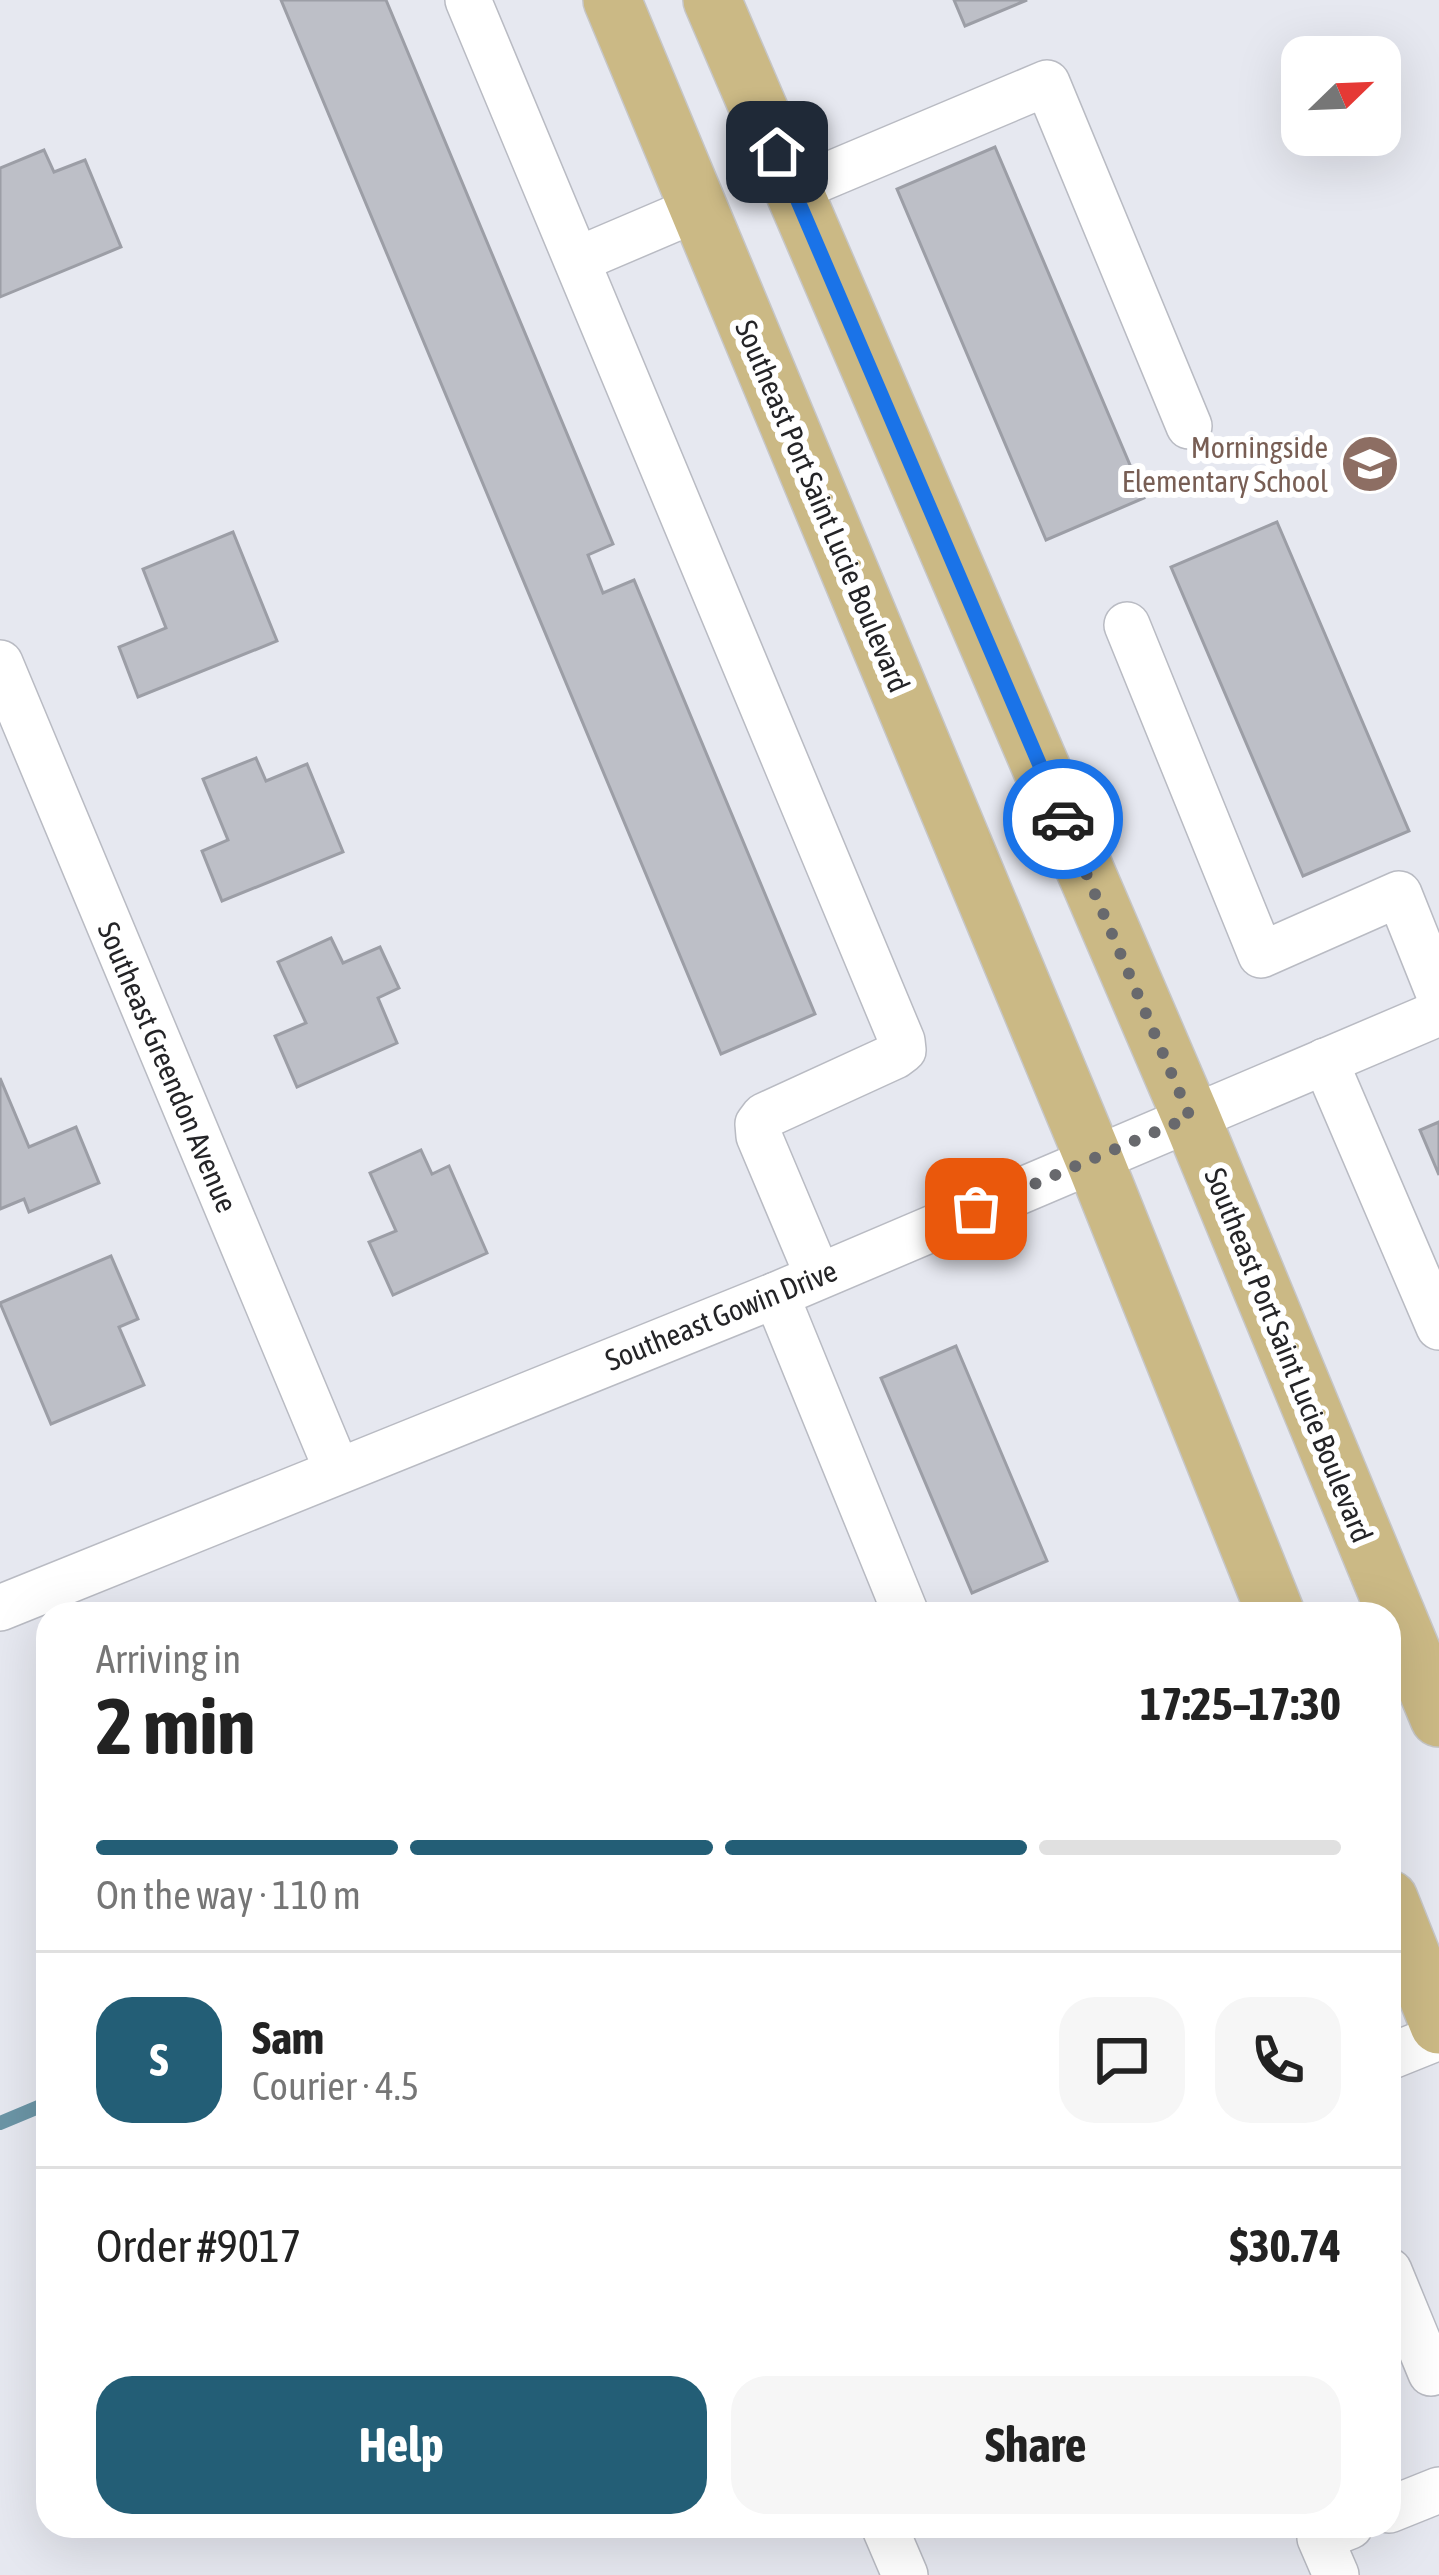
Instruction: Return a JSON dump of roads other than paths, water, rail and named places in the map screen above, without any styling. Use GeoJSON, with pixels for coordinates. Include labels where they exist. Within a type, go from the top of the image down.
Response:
{"type":"FeatureCollection","features":[{"type":"Feature","properties":{"kind":"main road","name":"Southeast Port Saint Lucie Boulevard"},"geometry":{"type":"LineString","coordinates":[[612,0],[1094,1159],[1271,1602]]}},
{"type":"Feature","properties":{"kind":"main road","name":"Southeast Port Saint Lucie Boulevard"},"geometry":{"type":"LineString","coordinates":[[712,0],[1190,1117],[1391,1602]]}},
{"type":"Feature","properties":{"kind":"main road","name":"Southeast Port Saint Lucie Boulevard"},"geometry":{"type":"LineString","coordinates":[[1401,1626],[1439,1718]]}},
{"type":"Feature","properties":{"kind":"main road"},"geometry":{"type":"LineString","coordinates":[[1401,1929],[1439,2024]]}},
{"type":"Feature","properties":{"kind":"street"},"geometry":{"type":"LineString","coordinates":[[468,0],[902,1041],[903,1050],[896,1056],[764,1117],[758,1124],[818,1276]]}},
{"type":"Feature","properties":{"kind":"street"},"geometry":{"type":"LineString","coordinates":[[793,190],[1047,83],[1189,426]]}},
{"type":"Feature","properties":{"kind":"street"},"geometry":{"type":"LineString","coordinates":[[577,260],[699,208]]}},
{"type":"Feature","properties":{"kind":"street"},"geometry":{"type":"LineString","coordinates":[[1127,625],[1261,955],[1399,894],[1439,994]]}},
{"type":"Feature","properties":{"kind":"street","name":"Southeast Greendon Avenue"},"geometry":{"type":"LineString","coordinates":[[0,663],[337,1470]]}},
{"type":"Feature","properties":{"kind":"street","name":"Southeast Gowin Drive"},"geometry":{"type":"LineString","coordinates":[[0,1608],[776,1295],[1439,1013]]}},
{"type":"Feature","properties":{"kind":"street"},"geometry":{"type":"LineString","coordinates":[[1325,1060],[1439,1327]]}},
{"type":"Feature","properties":{"kind":"street"},"geometry":{"type":"LineString","coordinates":[[776,1295],[901,1602]]}},
{"type":"Feature","properties":{"kind":"street"},"geometry":{"type":"LineString","coordinates":[[1401,2052],[1439,2037]]}},
{"type":"Feature","properties":{"kind":"street"},"geometry":{"type":"LineString","coordinates":[[1401,2300],[1431,2373]]}},
{"type":"Feature","properties":{"kind":"street"},"geometry":{"type":"LineString","coordinates":[[1401,2505],[1439,2490]]}},
{"type":"Feature","properties":{"kind":"street"},"geometry":{"type":"LineString","coordinates":[[889,2538],[905,2575]]}},
{"type":"Feature","properties":{"kind":"street"},"geometry":{"type":"LineString","coordinates":[[1320,2538],[1336,2575]]}},
{"type":"Feature","properties":{"kind":"waterway"},"geometry":{"type":"LineString","coordinates":[[0,2123],[36,2108]]}},
{"type":"Feature","properties":{"kind":"place","name":"Morningside Elementary School"},"geometry":{"type":"Point","coordinates":[1370,464]}}]}
